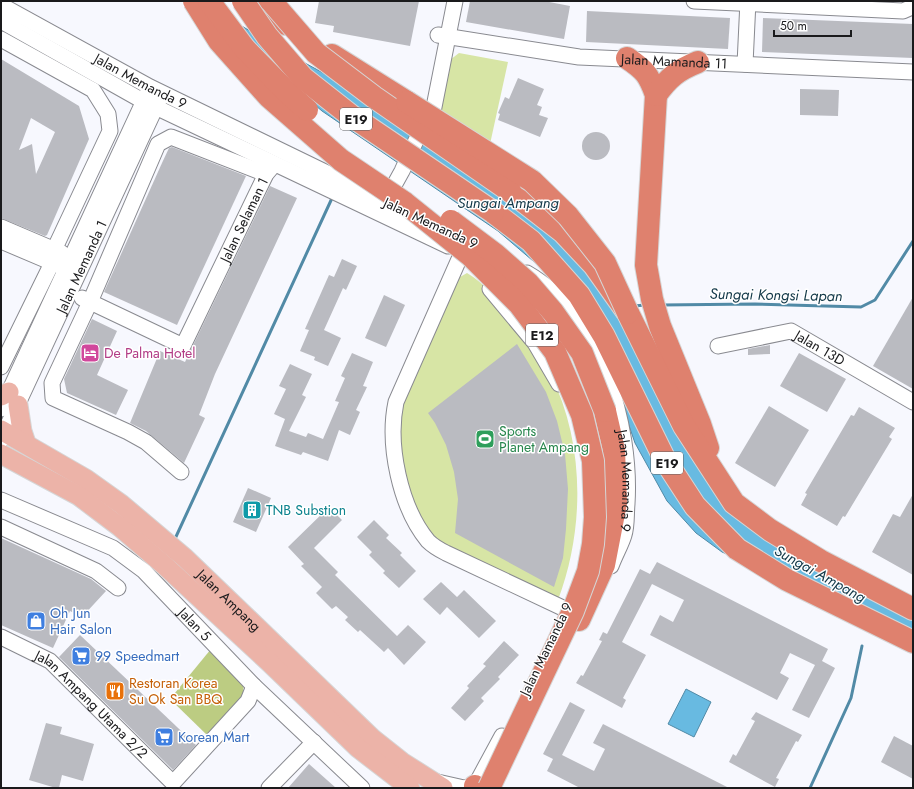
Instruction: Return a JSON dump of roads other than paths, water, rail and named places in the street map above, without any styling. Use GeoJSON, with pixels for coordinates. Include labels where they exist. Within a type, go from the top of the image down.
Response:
{"type":"FeatureCollection","features":[{"type":"Feature","properties":{"kind":"highway","name":"E12"},"geometry":{"type":"LineString","coordinates":[[194,1],[219,41],[269,96],[341,160],[405,203],[471,256],[519,304],[555,352],[582,415],[593,462],[595,517],[593,544],[588,571],[573,611],[480,787]]}},
{"type":"Feature","properties":{"kind":"highway","name":"E12"},"geometry":{"type":"LineString","coordinates":[[209,1],[245,49],[298,102],[344,143],[494,254],[528,284],[553,312],[582,353],[605,411],[614,450],[616,503],[604,565],[571,619],[500,788]]}},
{"type":"Feature","properties":{"kind":"highway","name":"E19"},"geometry":{"type":"LineString","coordinates":[[243,1],[267,36],[303,78],[350,115],[493,212],[531,241],[579,295],[588,309],[604,336],[665,460],[695,506],[737,549],[787,580],[913,642]]}},
{"type":"Feature","properties":{"kind":"highway"},"geometry":{"type":"LineString","coordinates":[[256,1],[286,25],[532,181],[568,216],[605,263],[628,313]]}},
{"type":"Feature","properties":{"kind":"highway","name":"E19"},"geometry":{"type":"LineString","coordinates":[[271,1],[316,53],[374,97],[510,191],[563,232],[594,265],[628,313],[684,426],[718,476],[734,503],[770,530],[821,562],[913,609]]}},
{"type":"Feature","properties":{"kind":"highway"},"geometry":{"type":"LineString","coordinates":[[627,58],[642,68],[650,77],[656,95],[646,265],[652,299],[660,326],[700,424],[718,476]]}},
{"type":"Feature","properties":{"kind":"highway"},"geometry":{"type":"LineString","coordinates":[[656,95],[678,70],[698,62]]}},
{"type":"Feature","properties":{"kind":"main road"},"geometry":{"type":"LineString","coordinates":[[7,400],[26,443]]}},
{"type":"Feature","properties":{"kind":"main road","name":"Jalan Ampang"},"geometry":{"type":"LineString","coordinates":[[2,434],[26,443],[86,479],[120,504],[185,558],[372,739],[402,762],[437,784]]}},
{"type":"Feature","properties":{"kind":"main road","name":"Jalan Ampang"},"geometry":{"type":"LineString","coordinates":[[1,454],[79,496],[120,527],[164,564],[358,748],[410,788]]}},
{"type":"Feature","properties":{"kind":"main road"},"geometry":{"type":"LineString","coordinates":[[1,469],[33,472]]}},
{"type":"Feature","properties":{"kind":"street"},"geometry":{"type":"LineString","coordinates":[[443,36],[444,1]]}},
{"type":"Feature","properties":{"kind":"street"},"geometry":{"type":"LineString","coordinates":[[382,208],[401,174],[424,124],[423,111],[443,36],[455,1]]}},
{"type":"Feature","properties":{"kind":"street"},"geometry":{"type":"LineString","coordinates":[[694,1],[908,8]]}},
{"type":"Feature","properties":{"kind":"street"},"geometry":{"type":"LineString","coordinates":[[745,64],[748,2]]}},
{"type":"Feature","properties":{"kind":"street","name":"Jalan Memanda 9"},"geometry":{"type":"LineString","coordinates":[[1,5],[270,168],[382,208],[418,216],[453,231],[532,276],[545,285],[571,312],[596,350],[614,392],[624,440],[628,488],[624,534],[606,578],[571,619]]}},
{"type":"Feature","properties":{"kind":"street","name":"Jalan Memanda 9"},"geometry":{"type":"LineString","coordinates":[[1,21],[153,97],[314,166],[382,208],[447,245],[460,257]]}},
{"type":"Feature","properties":{"kind":"street","name":"Jalan Mamanda 11"},"geometry":{"type":"LineString","coordinates":[[443,36],[557,55],[913,72]]}},
{"type":"Feature","properties":{"kind":"street","name":"Jalan Memanda 9"},"geometry":{"type":"LineString","coordinates":[[1,39],[93,90],[108,114],[110,132],[53,256]]}},
{"type":"Feature","properties":{"kind":"street","name":"Jalan Memanda 1"},"geometry":{"type":"LineString","coordinates":[[7,400],[70,292],[153,97]]}},
{"type":"Feature","properties":{"kind":"street","name":"Jalan Memanda 1"},"geometry":{"type":"LineString","coordinates":[[2,434],[7,400],[46,313],[69,263],[137,133]]}},
{"type":"Feature","properties":{"kind":"street","name":"Jalan Selaman 1"},"geometry":{"type":"LineString","coordinates":[[70,292],[90,302],[183,346],[270,168],[171,137],[158,144],[90,302]]}},
{"type":"Feature","properties":{"kind":"street"},"geometry":{"type":"LineString","coordinates":[[401,174],[402,191],[418,216]]}},
{"type":"Feature","properties":{"kind":"street"},"geometry":{"type":"LineString","coordinates":[[1,227],[53,256],[69,263]]}},
{"type":"Feature","properties":{"kind":"street"},"geometry":{"type":"LineString","coordinates":[[453,231],[459,240],[460,257],[396,402],[394,412],[395,458],[401,485],[409,510],[429,542],[446,553],[571,619]]}},
{"type":"Feature","properties":{"kind":"street"},"geometry":{"type":"LineString","coordinates":[[1,241],[53,256]]}},
{"type":"Feature","properties":{"kind":"street"},"geometry":{"type":"LineString","coordinates":[[1,367],[53,256]]}},
{"type":"Feature","properties":{"kind":"street","name":"Jalan Mamanda 9"},"geometry":{"type":"LineString","coordinates":[[460,257],[502,303],[535,343],[559,383],[575,427],[584,471],[586,525],[584,547],[573,594],[571,619],[480,787]]}},
{"type":"Feature","properties":{"kind":"street"},"geometry":{"type":"LineString","coordinates":[[502,303],[502,292],[507,283],[517,277],[532,276]]}},
{"type":"Feature","properties":{"kind":"street"},"geometry":{"type":"LineString","coordinates":[[90,302],[52,383],[53,398],[122,428],[146,442],[181,472]]}},
{"type":"Feature","properties":{"kind":"street"},"geometry":{"type":"LineString","coordinates":[[30,307],[46,313]]}},
{"type":"Feature","properties":{"kind":"street","name":"Jalan 13D"},"geometry":{"type":"LineString","coordinates":[[718,346],[792,331],[913,402]]}},
{"type":"Feature","properties":{"kind":"street","name":"Jalan 5"},"geometry":{"type":"LineString","coordinates":[[1,500],[113,548],[144,571],[254,686],[362,788]]}},
{"type":"Feature","properties":{"kind":"street"},"geometry":{"type":"LineString","coordinates":[[1,527],[96,571],[118,588]]}},
{"type":"Feature","properties":{"kind":"street","name":"Jalan Ampang Utama 2/2"},"geometry":{"type":"LineString","coordinates":[[1,637],[50,661],[173,782],[248,701],[254,686]]}},
{"type":"Feature","properties":{"kind":"street"},"geometry":{"type":"LineString","coordinates":[[269,788],[314,742]]}},
{"type":"Feature","properties":{"kind":"street"},"geometry":{"type":"LineString","coordinates":[[437,784],[464,788],[480,787]]}},
{"type":"Feature","properties":{"kind":"water","name":"Sungai Ampang"},"geometry":{"type":"Polygon","coordinates":[[[230,19],[285,52],[545,195],[735,502],[913,600],[913,637],[722,552],[696,533],[667,501],[635,443],[605,356],[576,303],[546,272],[498,231],[322,111],[262,60],[230,19]]]}},
{"type":"Feature","properties":{"kind":"water"},"geometry":{"type":"Polygon","coordinates":[[[686,689],[711,702],[694,737],[668,724],[686,689]]]}},
{"type":"Feature","properties":{"kind":"waterway"},"geometry":{"type":"LineString","coordinates":[[174,541],[333,196]]}},
{"type":"Feature","properties":{"kind":"waterway","name":"Sungai Kongsi Lapan"},"geometry":{"type":"LineString","coordinates":[[661,305],[755,304],[861,307],[875,300],[913,241]]}},
{"type":"Feature","properties":{"kind":"waterway","name":"Sungai Kongsi Lapan"},"geometry":{"type":"LineString","coordinates":[[633,306],[646,305]]}},
{"type":"Feature","properties":{"kind":"waterway"},"geometry":{"type":"LineString","coordinates":[[810,788],[851,698],[862,646]]}},
{"type":"Feature","properties":{"kind":"place","name":"De Palma Hotel"},"geometry":{"type":"Point","coordinates":[90,353]}},
{"type":"Feature","properties":{"kind":"place","name":"Sports Planet Ampang"},"geometry":{"type":"Point","coordinates":[485,439]}},
{"type":"Feature","properties":{"kind":"place","name":"TNB Substion"},"geometry":{"type":"Point","coordinates":[252,510]}},
{"type":"Feature","properties":{"kind":"place","name":"Oh Jun Hair Salon"},"geometry":{"type":"Point","coordinates":[36,621]}},
{"type":"Feature","properties":{"kind":"place","name":"99 Speedmart"},"geometry":{"type":"Point","coordinates":[81,656]}},
{"type":"Feature","properties":{"kind":"place","name":"Restoran Korea Su Ok San BBQ"},"geometry":{"type":"Point","coordinates":[115,691]}},
{"type":"Feature","properties":{"kind":"place","name":"Korean Mart"},"geometry":{"type":"Point","coordinates":[164,737]}}]}
